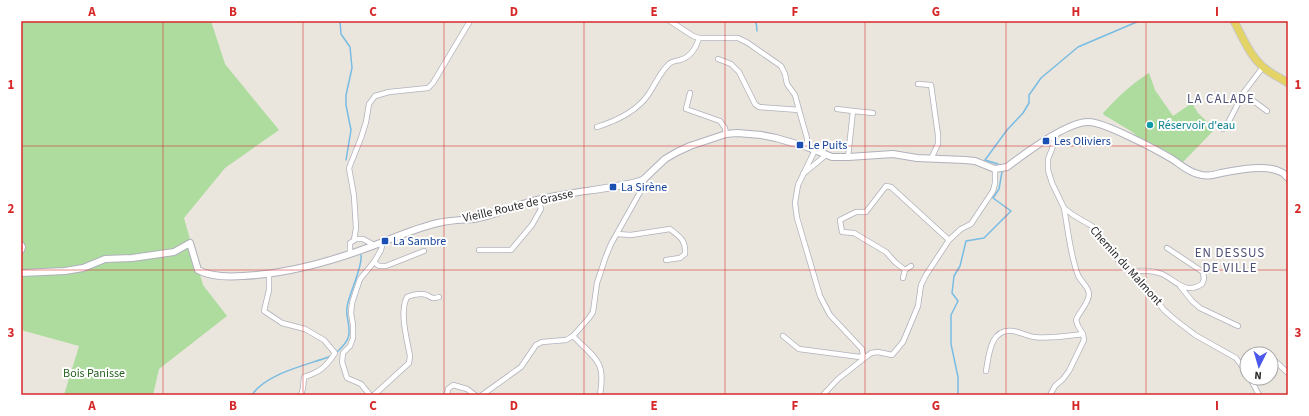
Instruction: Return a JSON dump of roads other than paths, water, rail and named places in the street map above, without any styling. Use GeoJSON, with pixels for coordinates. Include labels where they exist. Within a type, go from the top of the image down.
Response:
{"type":"FeatureCollection","features":[{"type":"Feature","properties":{"kind":"main road"},"geometry":{"type":"LineString","coordinates":[[1234,21],[1256,61],[1288,83]]}},
{"type":"Feature","properties":{"kind":"street"},"geometry":{"type":"LineString","coordinates":[[350,253],[350,243],[354,240],[356,228],[354,196],[349,168],[366,122],[369,104],[375,96],[389,92],[428,88],[433,83],[470,21]]}},
{"type":"Feature","properties":{"kind":"street"},"geometry":{"type":"LineString","coordinates":[[670,21],[699,38],[738,38],[748,43],[781,66],[785,74],[787,84],[795,95],[800,110],[808,147]]}},
{"type":"Feature","properties":{"kind":"street"},"geometry":{"type":"LineString","coordinates":[[597,127],[616,121],[638,106],[647,96],[665,68],[672,62],[687,57],[697,46],[699,38]]}},
{"type":"Feature","properties":{"kind":"street"},"geometry":{"type":"LineString","coordinates":[[718,59],[731,64],[739,72],[755,104],[759,107],[800,110]]}},
{"type":"Feature","properties":{"kind":"street"},"geometry":{"type":"LineString","coordinates":[[1223,129],[1234,114],[1244,94],[1263,67]]}},
{"type":"Feature","properties":{"kind":"street"},"geometry":{"type":"LineString","coordinates":[[918,84],[931,85],[938,144],[931,159]]}},
{"type":"Feature","properties":{"kind":"street"},"geometry":{"type":"LineString","coordinates":[[690,93],[686,109],[720,121],[725,128],[726,134]]}},
{"type":"Feature","properties":{"kind":"street"},"geometry":{"type":"LineString","coordinates":[[1244,94],[1267,111]]}},
{"type":"Feature","properties":{"kind":"street"},"geometry":{"type":"LineString","coordinates":[[837,109],[873,113]]}},
{"type":"Feature","properties":{"kind":"street"},"geometry":{"type":"LineString","coordinates":[[848,157],[853,111]]}},
{"type":"Feature","properties":{"kind":"street"},"geometry":{"type":"LineString","coordinates":[[823,395],[838,379],[871,353],[878,352],[892,355],[903,342],[918,306],[921,285],[926,275],[949,240],[971,224],[993,191],[995,183],[995,169],[1007,167],[1055,134],[1073,126],[1088,122],[1098,124],[1126,136],[1171,158],[1192,173],[1202,176],[1254,168],[1281,172],[1288,178]]}},
{"type":"Feature","properties":{"kind":"street","name":"Vieille Route de Grasse"},"geometry":{"type":"LineString","coordinates":[[21,273],[65,271],[83,268],[105,259],[132,258],[174,252],[190,243],[198,270],[203,273],[230,277],[269,274],[308,266],[440,222],[475,219],[538,199],[640,181],[665,159],[677,152],[726,134],[760,134],[808,147],[826,155],[848,157],[886,154],[931,159],[970,160],[995,169]]}},
{"type":"Feature","properties":{"kind":"street","name":"Chemin du Malmont"},"geometry":{"type":"LineString","coordinates":[[1055,134],[1048,159],[1048,170],[1052,183],[1064,208],[1092,226],[1117,259],[1144,285],[1164,310],[1173,318],[1195,335],[1236,358],[1239,362]]}},
{"type":"Feature","properties":{"kind":"street"},"geometry":{"type":"LineString","coordinates":[[783,336],[799,349],[860,357],[863,355],[862,349],[830,315],[820,296],[796,210],[795,203],[798,185],[814,150]]}},
{"type":"Feature","properties":{"kind":"street"},"geometry":{"type":"LineString","coordinates":[[802,176],[826,155]]}},
{"type":"Feature","properties":{"kind":"street"},"geometry":{"type":"LineString","coordinates":[[482,395],[521,367],[536,345],[542,342],[566,340],[573,336],[589,318],[593,312],[597,283],[602,266],[611,244],[644,185],[644,179]]}},
{"type":"Feature","properties":{"kind":"street"},"geometry":{"type":"LineString","coordinates":[[905,270],[894,262],[886,252],[854,233],[842,232],[840,220],[856,212],[866,212],[886,186],[890,187],[949,240]]}},
{"type":"Feature","properties":{"kind":"street"},"geometry":{"type":"LineString","coordinates":[[479,250],[511,250],[537,218],[541,209],[538,199]]}},
{"type":"Feature","properties":{"kind":"street"},"geometry":{"type":"LineString","coordinates":[[1050,395],[1055,386],[1069,371],[1084,340],[1083,334],[1076,320],[1089,294],[1077,274],[1073,260],[1064,208]]}},
{"type":"Feature","properties":{"kind":"street"},"geometry":{"type":"LineString","coordinates":[[356,228],[361,239]]}},
{"type":"Feature","properties":{"kind":"street"},"geometry":{"type":"LineString","coordinates":[[617,234],[631,235],[670,229],[684,241],[685,254],[680,258],[666,260]]}},
{"type":"Feature","properties":{"kind":"street"},"geometry":{"type":"LineString","coordinates":[[354,240],[361,239],[374,245]]}},
{"type":"Feature","properties":{"kind":"street"},"geometry":{"type":"LineString","coordinates":[[370,395],[361,384],[347,378],[342,362],[343,353],[350,346],[353,338],[351,313],[352,303],[360,279],[382,250],[383,242]]}},
{"type":"Feature","properties":{"kind":"street"},"geometry":{"type":"LineString","coordinates":[[21,245],[21,250]]}},
{"type":"Feature","properties":{"kind":"street"},"geometry":{"type":"LineString","coordinates":[[1130,272],[1140,270],[1162,274],[1184,287],[1192,288],[1202,284],[1204,278],[1203,272],[1167,248]]}},
{"type":"Feature","properties":{"kind":"street"},"geometry":{"type":"LineString","coordinates":[[374,262],[379,266],[386,266],[424,251]]}},
{"type":"Feature","properties":{"kind":"street"},"geometry":{"type":"LineString","coordinates":[[903,278],[905,270],[911,266]]}},
{"type":"Feature","properties":{"kind":"street"},"geometry":{"type":"LineString","coordinates":[[269,274],[269,290],[264,311],[282,323],[305,328],[324,340],[335,354],[327,366],[316,373],[304,377],[301,395]]}},
{"type":"Feature","properties":{"kind":"street"},"geometry":{"type":"LineString","coordinates":[[1177,283],[1200,308],[1238,326]]}},
{"type":"Feature","properties":{"kind":"street"},"geometry":{"type":"LineString","coordinates":[[374,395],[409,363],[410,356],[403,312],[404,302],[407,296],[422,295],[434,299],[439,297]]}},
{"type":"Feature","properties":{"kind":"street"},"geometry":{"type":"LineString","coordinates":[[986,371],[991,344],[995,337],[1000,333],[1013,331],[1047,338],[1083,334]]}},
{"type":"Feature","properties":{"kind":"street"},"geometry":{"type":"LineString","coordinates":[[573,336],[599,362],[602,369],[600,395]]}},
{"type":"Feature","properties":{"kind":"street"},"geometry":{"type":"LineString","coordinates":[[1279,364],[1288,373]]}},
{"type":"Feature","properties":{"kind":"street"},"geometry":{"type":"LineString","coordinates":[[447,395],[448,389],[453,385],[467,389],[475,395]]}},
{"type":"Feature","properties":{"kind":"street"},"geometry":{"type":"LineString","coordinates":[[1254,386],[1259,395]]}},
{"type":"Feature","properties":{"kind":"waterway"},"geometry":{"type":"LineString","coordinates":[[340,21],[341,34],[350,47],[352,68],[346,95],[346,105],[351,130],[346,160]]}},
{"type":"Feature","properties":{"kind":"waterway"},"geometry":{"type":"LineString","coordinates":[[756,21],[757,31]]}},
{"type":"Feature","properties":{"kind":"waterway"},"geometry":{"type":"LineString","coordinates":[[998,164],[985,160],[1007,130],[1023,113],[1029,103],[1029,95],[1041,78],[1078,47],[1139,21]]}},
{"type":"Feature","properties":{"kind":"waterway"},"geometry":{"type":"LineString","coordinates":[[958,395],[958,377],[951,344],[951,315],[958,301],[952,293],[954,276],[960,266],[966,241],[984,238],[1011,211],[993,198],[999,189],[1002,172]]}},
{"type":"Feature","properties":{"kind":"waterway"},"geometry":{"type":"LineString","coordinates":[[336,353],[348,338],[349,326],[347,307],[360,266],[361,255]]}},
{"type":"Feature","properties":{"kind":"waterway"},"geometry":{"type":"LineString","coordinates":[[252,395],[258,387],[277,375],[331,356]]}},
{"type":"Feature","properties":{"kind":"place","name":"Réservoir d'eau"},"geometry":{"type":"Point","coordinates":[1150,125]}},
{"type":"Feature","properties":{"kind":"place","name":"Les Oliviers"},"geometry":{"type":"Point","coordinates":[1046,141]}},
{"type":"Feature","properties":{"kind":"place","name":"Le Puits"},"geometry":{"type":"Point","coordinates":[800,145]}},
{"type":"Feature","properties":{"kind":"place","name":"La Sirène"},"geometry":{"type":"Point","coordinates":[613,187]}},
{"type":"Feature","properties":{"kind":"place","name":"La Sambre"},"geometry":{"type":"Point","coordinates":[385,241]}},
{"type":"Feature","properties":{"kind":"district","name":"LA CALADE"},"geometry":{"type":"Point","coordinates":[1221,99]}},
{"type":"Feature","properties":{"kind":"district","name":"EN DESSUS DE VILLE"},"geometry":{"type":"Point","coordinates":[1230,260]}},
{"type":"Feature","properties":{"kind":"park label","name":"Bois Panisse"},"geometry":{"type":"Point","coordinates":[94,373]}}]}
